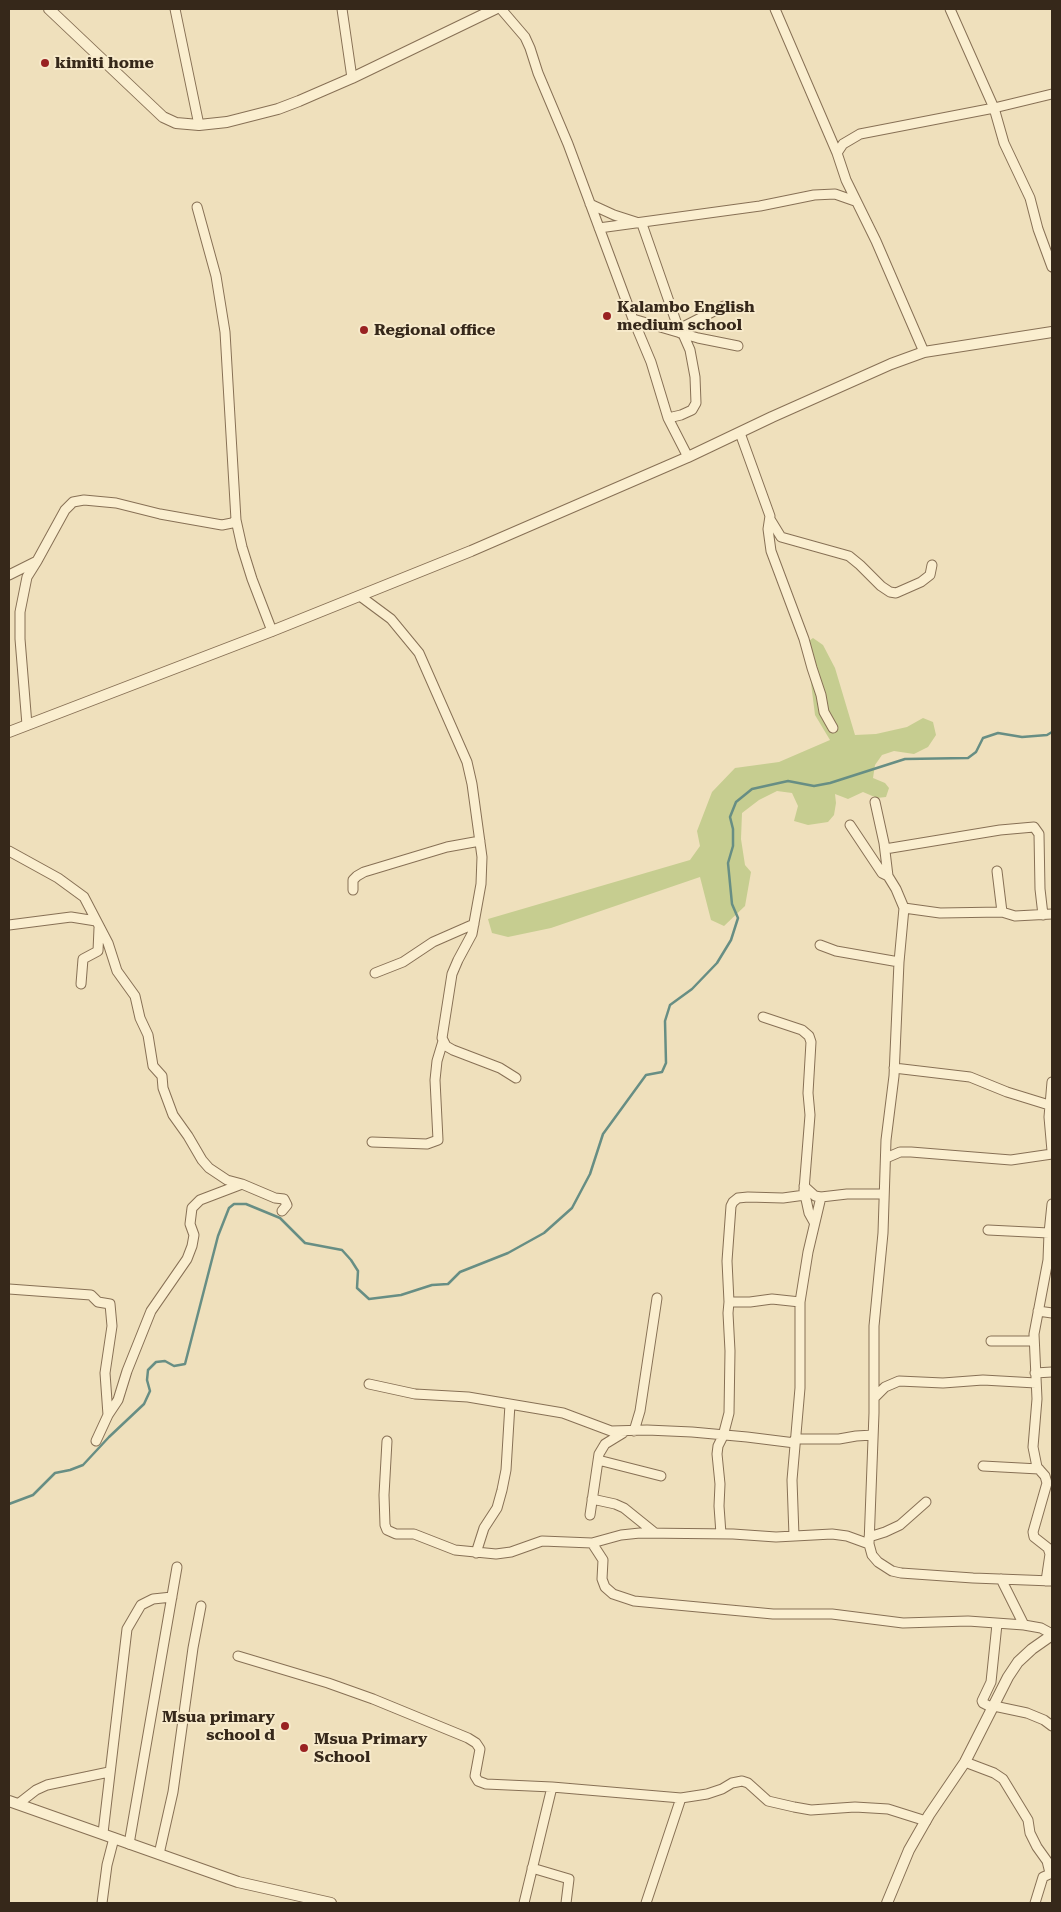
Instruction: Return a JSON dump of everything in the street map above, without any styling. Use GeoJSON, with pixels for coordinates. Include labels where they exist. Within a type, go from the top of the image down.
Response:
{"type":"FeatureCollection","features":[{"type":"Feature","properties":{"kind":"street"},"geometry":{"type":"LineString","coordinates":[[49,9],[163,117],[176,123],[199,125],[227,122],[278,109],[352,78],[495,9]]}},
{"type":"Feature","properties":{"kind":"street"},"geometry":{"type":"LineString","coordinates":[[175,9],[199,125]]}},
{"type":"Feature","properties":{"kind":"street"},"geometry":{"type":"LineString","coordinates":[[342,9],[352,78]]}},
{"type":"Feature","properties":{"kind":"street"},"geometry":{"type":"LineString","coordinates":[[501,9],[525,37],[530,48],[538,73],[568,144],[633,319],[651,362],[668,418],[688,457]]}},
{"type":"Feature","properties":{"kind":"street"},"geometry":{"type":"LineString","coordinates":[[775,9],[855,201],[876,240],[924,352]]}},
{"type":"Feature","properties":{"kind":"street"},"geometry":{"type":"LineString","coordinates":[[950,9],[994,108],[1004,143],[1030,198],[1038,229],[1052,267]]}},
{"type":"Feature","properties":{"kind":"street"},"geometry":{"type":"LineString","coordinates":[[836,152],[843,144],[860,134],[994,108],[1052,94]]}},
{"type":"Feature","properties":{"kind":"street"},"geometry":{"type":"LineString","coordinates":[[835,194],[846,180]]}},
{"type":"Feature","properties":{"kind":"street"},"geometry":{"type":"LineString","coordinates":[[599,228],[642,224],[760,206],[814,195],[835,194],[855,201]]}},
{"type":"Feature","properties":{"kind":"street"},"geometry":{"type":"LineString","coordinates":[[590,204],[614,215],[642,224]]}},
{"type":"Feature","properties":{"kind":"street"},"geometry":{"type":"LineString","coordinates":[[198,207],[216,276],[225,332],[236,520],[252,579],[272,631]]}},
{"type":"Feature","properties":{"kind":"street"},"geometry":{"type":"LineString","coordinates":[[642,224],[680,332],[690,350],[695,377],[696,402],[692,410],[681,416],[668,418]]}},
{"type":"Feature","properties":{"kind":"street"},"geometry":{"type":"LineString","coordinates":[[680,332],[724,306]]}},
{"type":"Feature","properties":{"kind":"street"},"geometry":{"type":"LineString","coordinates":[[633,319],[738,346]]}},
{"type":"Feature","properties":{"kind":"street"},"geometry":{"type":"LineString","coordinates":[[9,732],[272,631],[471,551],[688,457],[891,364],[924,352],[1052,332]]}},
{"type":"Feature","properties":{"kind":"street"},"geometry":{"type":"LineString","coordinates":[[740,433],[770,519],[781,537],[848,556],[890,592],[896,593],[921,582],[930,575],[932,564]]}},
{"type":"Feature","properties":{"kind":"street"},"geometry":{"type":"LineString","coordinates":[[26,725],[20,612],[27,577],[65,510],[73,502],[84,500],[116,503],[160,514],[222,525],[236,520]]}},
{"type":"Feature","properties":{"kind":"street"},"geometry":{"type":"LineString","coordinates":[[770,519],[768,529],[771,551],[804,639],[821,695],[824,712],[833,728]]}},
{"type":"Feature","properties":{"kind":"street"},"geometry":{"type":"LineString","coordinates":[[9,575],[37,561]]}},
{"type":"Feature","properties":{"kind":"street"},"geometry":{"type":"LineString","coordinates":[[360,596],[391,619],[419,653],[467,762],[473,790],[482,857],[481,884],[472,934],[452,974],[443,1041],[436,1062],[438,1140],[427,1144],[372,1142]]}},
{"type":"Feature","properties":{"kind":"street"},"geometry":{"type":"LineString","coordinates":[[875,802],[885,849],[888,876],[904,908],[898,962],[894,1068],[886,1158],[881,1256],[874,1326],[874,1398],[869,1540],[872,1555],[878,1562],[892,1571],[1049,1581],[1050,1554],[1048,1548],[1034,1537],[1033,1532],[1047,1483],[1034,1458],[1033,1447],[1036,1416],[1034,1341],[1048,1260],[1052,1204]]}},
{"type":"Feature","properties":{"kind":"street"},"geometry":{"type":"LineString","coordinates":[[850,825],[872,855],[882,873],[888,876]]}},
{"type":"Feature","properties":{"kind":"street"},"geometry":{"type":"LineString","coordinates":[[885,849],[1000,830],[1034,827],[1039,834],[1040,889],[1047,915],[1014,916],[1002,912],[940,914],[904,908]]}},
{"type":"Feature","properties":{"kind":"street"},"geometry":{"type":"LineString","coordinates":[[353,890],[356,876],[364,872],[447,846],[480,841]]}},
{"type":"Feature","properties":{"kind":"street"},"geometry":{"type":"LineString","coordinates":[[9,851],[80,892],[89,905],[108,943],[117,971],[134,996],[140,1018],[148,1035],[153,1066],[162,1076],[163,1088],[173,1115],[188,1136],[194,1150],[209,1168],[227,1180],[242,1184],[275,1198],[284,1199],[287,1204],[282,1211]]}},
{"type":"Feature","properties":{"kind":"street"},"geometry":{"type":"LineString","coordinates":[[998,871],[1002,912]]}},
{"type":"Feature","properties":{"kind":"street"},"geometry":{"type":"LineString","coordinates":[[9,925],[71,917],[98,924]]}},
{"type":"Feature","properties":{"kind":"street"},"geometry":{"type":"LineString","coordinates":[[81,984],[82,959],[98,950],[98,924]]}},
{"type":"Feature","properties":{"kind":"street"},"geometry":{"type":"LineString","coordinates":[[375,973],[403,962],[440,938],[474,924]]}},
{"type":"Feature","properties":{"kind":"street"},"geometry":{"type":"LineString","coordinates":[[820,944],[836,951],[898,962]]}},
{"type":"Feature","properties":{"kind":"street"},"geometry":{"type":"LineString","coordinates":[[763,1017],[802,1030],[809,1036],[811,1047],[808,1093],[810,1115],[804,1190],[809,1213],[814,1222]]}},
{"type":"Feature","properties":{"kind":"street"},"geometry":{"type":"LineString","coordinates":[[443,1041],[453,1050],[500,1068],[516,1078]]}},
{"type":"Feature","properties":{"kind":"street"},"geometry":{"type":"LineString","coordinates":[[894,1068],[970,1077],[1007,1092],[1049,1105]]}},
{"type":"Feature","properties":{"kind":"street"},"geometry":{"type":"LineString","coordinates":[[886,1158],[900,1152],[911,1152],[1011,1160],[1052,1152],[1049,1105],[1052,1082]]}},
{"type":"Feature","properties":{"kind":"street"},"geometry":{"type":"LineString","coordinates":[[96,1442],[108,1415],[118,1400],[127,1371],[151,1311],[187,1259],[194,1235],[190,1224],[192,1208],[200,1200],[242,1184]]}},
{"type":"Feature","properties":{"kind":"street"},"geometry":{"type":"LineString","coordinates":[[721,1534],[717,1454],[718,1446],[724,1436],[729,1413],[730,1351],[726,1261],[733,1202],[738,1198],[748,1196],[783,1198],[804,1190],[821,1197],[847,1194],[884,1194]]}},
{"type":"Feature","properties":{"kind":"street"},"geometry":{"type":"LineString","coordinates":[[794,1536],[792,1480],[801,1379],[800,1302],[814,1222],[821,1197]]}},
{"type":"Feature","properties":{"kind":"street"},"geometry":{"type":"LineString","coordinates":[[988,1230],[1049,1233]]}},
{"type":"Feature","properties":{"kind":"street"},"geometry":{"type":"LineString","coordinates":[[9,1290],[91,1295],[98,1302],[110,1304],[112,1326],[105,1373],[108,1415]]}},
{"type":"Feature","properties":{"kind":"street"},"geometry":{"type":"LineString","coordinates":[[590,1515],[598,1460],[605,1444],[630,1431],[640,1410],[657,1298]]}},
{"type":"Feature","properties":{"kind":"street"},"geometry":{"type":"LineString","coordinates":[[729,1302],[772,1299],[800,1302]]}},
{"type":"Feature","properties":{"kind":"street"},"geometry":{"type":"LineString","coordinates":[[1038,1311],[1052,1313]]}},
{"type":"Feature","properties":{"kind":"street"},"geometry":{"type":"LineString","coordinates":[[992,1341],[1034,1341]]}},
{"type":"Feature","properties":{"kind":"street"},"geometry":{"type":"LineString","coordinates":[[874,1398],[885,1387],[899,1381],[943,1383],[1035,1378],[1052,1372]]}},
{"type":"Feature","properties":{"kind":"street"},"geometry":{"type":"LineString","coordinates":[[369,1384],[415,1394],[468,1397],[563,1413],[611,1431],[692,1432],[795,1441],[873,1435]]}},
{"type":"Feature","properties":{"kind":"street"},"geometry":{"type":"LineString","coordinates":[[476,1552],[484,1528],[497,1508],[502,1490],[506,1470],[510,1404]]}},
{"type":"Feature","properties":{"kind":"street"},"geometry":{"type":"LineString","coordinates":[[387,1441],[384,1495],[385,1525],[387,1530],[396,1534],[414,1534],[444,1547],[476,1552],[496,1554],[511,1552],[542,1541],[592,1542],[621,1535],[655,1533],[794,1536],[832,1534],[869,1540],[900,1525],[926,1502]]}},
{"type":"Feature","properties":{"kind":"street"},"geometry":{"type":"LineString","coordinates":[[598,1460],[662,1476]]}},
{"type":"Feature","properties":{"kind":"street"},"geometry":{"type":"LineString","coordinates":[[983,1466],[1039,1469]]}},
{"type":"Feature","properties":{"kind":"street"},"geometry":{"type":"LineString","coordinates":[[592,1499],[624,1508],[655,1533]]}},
{"type":"Feature","properties":{"kind":"street"},"geometry":{"type":"LineString","coordinates":[[592,1542],[603,1560],[602,1580],[605,1587],[613,1594],[634,1601],[773,1614],[832,1614],[903,1624],[968,1621],[1024,1625],[1040,1628],[1052,1636],[1032,1649],[1018,1662],[1008,1677],[965,1762],[909,1850],[887,1903]]}},
{"type":"Feature","properties":{"kind":"street"},"geometry":{"type":"LineString","coordinates":[[129,1844],[177,1567]]}},
{"type":"Feature","properties":{"kind":"street"},"geometry":{"type":"LineString","coordinates":[[1002,1579],[1024,1625]]}},
{"type":"Feature","properties":{"kind":"street"},"geometry":{"type":"LineString","coordinates":[[103,1833],[127,1629],[141,1605],[153,1599],[172,1597]]}},
{"type":"Feature","properties":{"kind":"street"},"geometry":{"type":"LineString","coordinates":[[159,1854],[173,1792],[193,1648],[201,1606]]}},
{"type":"Feature","properties":{"kind":"street"},"geometry":{"type":"LineString","coordinates":[[997,1624],[991,1682],[982,1701],[983,1703],[993,1707],[1027,1713],[1052,1726]]}},
{"type":"Feature","properties":{"kind":"street"},"geometry":{"type":"LineString","coordinates":[[238,1656],[328,1683],[373,1699],[468,1738],[476,1743],[480,1749],[475,1776],[478,1781],[486,1784],[552,1787],[681,1798],[707,1794],[732,1783],[742,1781],[748,1783],[768,1801],[794,1808],[811,1810],[855,1807],[888,1810],[926,1821]]}},
{"type":"Feature","properties":{"kind":"street"},"geometry":{"type":"LineString","coordinates":[[965,1762],[994,1772],[1003,1778],[1028,1820],[1030,1833],[1047,1861],[1051,1873],[1043,1877],[1035,1903]]}},
{"type":"Feature","properties":{"kind":"street"},"geometry":{"type":"LineString","coordinates":[[13,1802],[47,1785],[109,1772]]}},
{"type":"Feature","properties":{"kind":"street"},"geometry":{"type":"LineString","coordinates":[[524,1903],[552,1787]]}},
{"type":"Feature","properties":{"kind":"street"},"geometry":{"type":"LineString","coordinates":[[646,1903],[681,1798]]}},
{"type":"Feature","properties":{"kind":"street"},"geometry":{"type":"LineString","coordinates":[[13,1802],[238,1882],[331,1903]]}},
{"type":"Feature","properties":{"kind":"street"},"geometry":{"type":"LineString","coordinates":[[102,1903],[107,1865],[114,1838]]}},
{"type":"Feature","properties":{"kind":"street"},"geometry":{"type":"LineString","coordinates":[[532,1868],[569,1879],[566,1903]]}},
{"type":"Feature","properties":{"kind":"green space"},"geometry":{"type":"Polygon","coordinates":[[[813,638],[823,645],[835,668],[855,735],[876,734],[907,727],[923,718],[933,722],[936,735],[928,747],[914,754],[894,751],[882,755],[875,765],[873,778],[885,783],[889,788],[886,797],[877,798],[863,792],[848,799],[835,794],[834,815],[828,822],[808,825],[794,821],[798,806],[792,793],[777,791],[759,800],[742,813],[741,839],[745,865],[751,872],[745,906],[724,926],[711,920],[700,877],[551,928],[508,937],[492,933],[488,919],[690,860],[700,846],[697,831],[712,792],[735,768],[779,762],[830,740],[815,715],[806,643],[813,638]]]}},
{"type":"Feature","properties":{"kind":"waterway"},"geometry":{"type":"LineString","coordinates":[[9,1504],[33,1495],[55,1473],[83,1465],[144,1404],[150,1391],[147,1380],[148,1370],[156,1362],[165,1361],[174,1366],[185,1364],[218,1236],[229,1208],[234,1204],[246,1204],[280,1218],[305,1243],[342,1250],[358,1271],[357,1288],[369,1299],[401,1295],[432,1285],[448,1284],[460,1272],[508,1253],[544,1233],[572,1208],[590,1174],[603,1134],[646,1075],[662,1072],[666,1063],[665,1021],[670,1005],[692,989],[717,963],[731,940],[738,918],[732,904],[728,863],[733,846],[733,829],[730,817],[736,802],[752,789],[788,781],[814,786],[830,783],[905,759],[968,758],[976,752],[983,738],[998,733],[1022,737],[1047,735],[1052,732]]}},
{"type":"Feature","properties":{"kind":"place","name":"kimiti home"},"geometry":{"type":"Point","coordinates":[45,63]}},
{"type":"Feature","properties":{"kind":"place","name":"Kalambo English medium school"},"geometry":{"type":"Point","coordinates":[607,316]}},
{"type":"Feature","properties":{"kind":"place","name":"Regional office"},"geometry":{"type":"Point","coordinates":[364,330]}},
{"type":"Feature","properties":{"kind":"place","name":"Msua primary school d"},"geometry":{"type":"Point","coordinates":[285,1726]}},
{"type":"Feature","properties":{"kind":"place","name":"Msua Primary School"},"geometry":{"type":"Point","coordinates":[304,1748]}}]}
